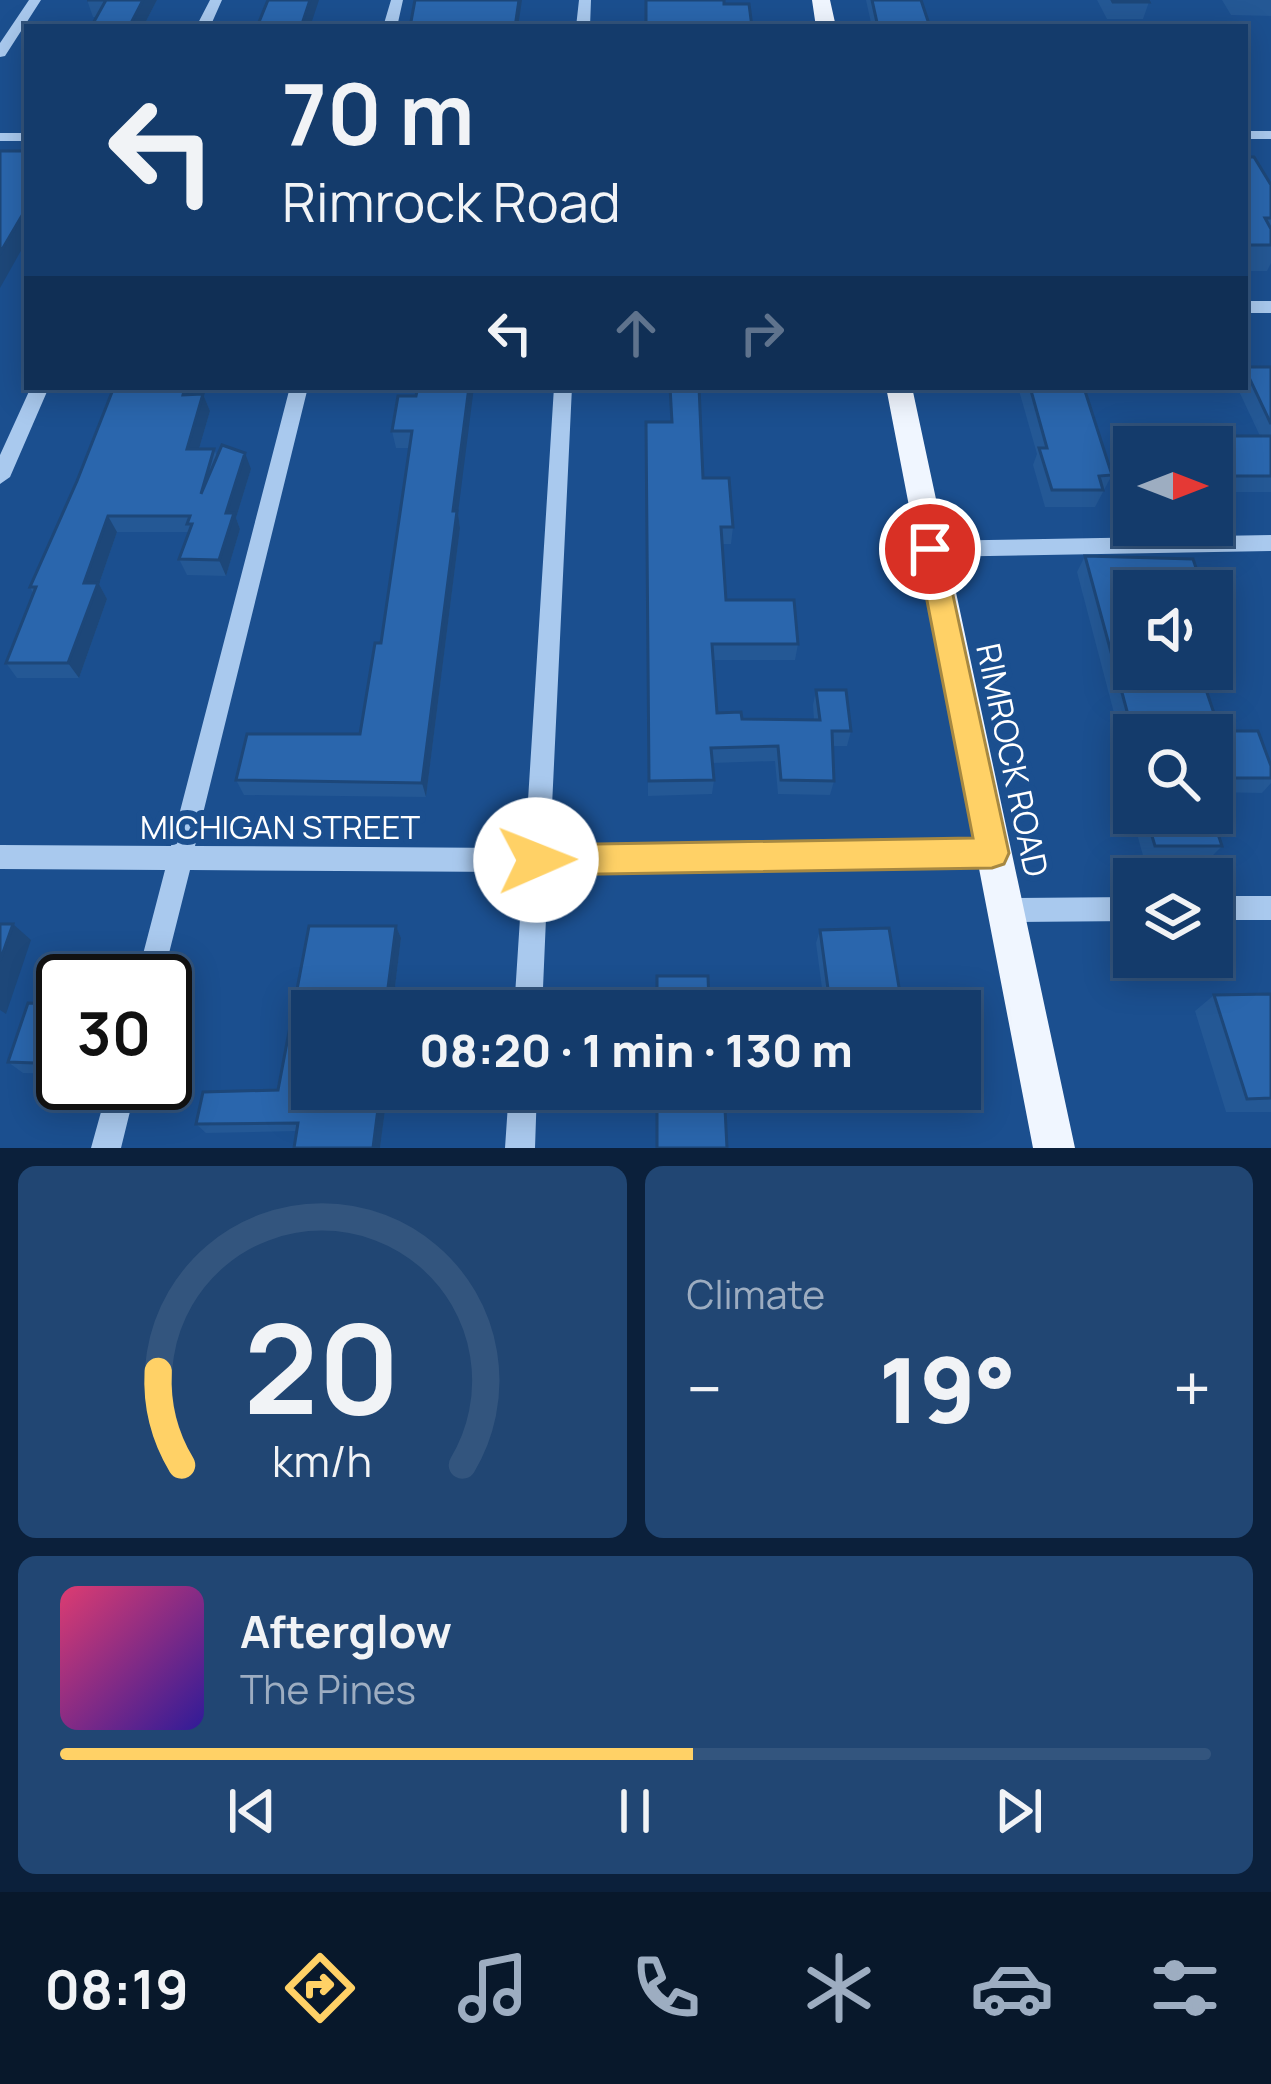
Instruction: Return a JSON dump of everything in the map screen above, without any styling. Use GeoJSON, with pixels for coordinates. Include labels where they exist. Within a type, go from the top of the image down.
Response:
{"type":"FeatureCollection","features":[{"type":"Feature","properties":{"kind":"main road","name":"RIMROCK ROAD"},"geometry":{"type":"LineString","coordinates":[[900,390],[1054,1148]]}},
{"type":"Feature","properties":{"kind":"street"},"geometry":{"type":"LineString","coordinates":[[0,53],[35,0]]}},
{"type":"Feature","properties":{"kind":"street"},"geometry":{"type":"LineString","coordinates":[[0,477],[39,390]]}},
{"type":"Feature","properties":{"kind":"street"},"geometry":{"type":"LineString","coordinates":[[156,954],[298,390]]}},
{"type":"Feature","properties":{"kind":"street"},"geometry":{"type":"LineString","coordinates":[[529,990],[563,390]]}},
{"type":"Feature","properties":{"kind":"street"},"geometry":{"type":"LineString","coordinates":[[930,549],[1271,543]]}},
{"type":"Feature","properties":{"kind":"street","name":"MICHIGAN STREET"},"geometry":{"type":"LineString","coordinates":[[0,857],[536,860],[992,853]]}},
{"type":"Feature","properties":{"kind":"street"},"geometry":{"type":"LineString","coordinates":[[1233,908],[1271,908]]}},
{"type":"Feature","properties":{"kind":"street"},"geometry":{"type":"LineString","coordinates":[[1005,910],[1113,909]]}},
{"type":"Feature","properties":{"kind":"street"},"geometry":{"type":"LineString","coordinates":[[106,1148],[116,1110]]}},
{"type":"Feature","properties":{"kind":"street"},"geometry":{"type":"LineString","coordinates":[[520,1148],[522,1110]]}},
{"type":"Feature","properties":{"kind":"building"},"geometry":{"type":"Polygon","coordinates":[[[106,0],[143,0],[131,24],[93,24],[106,0]]]}},
{"type":"Feature","properties":{"kind":"building"},"geometry":{"type":"Polygon","coordinates":[[[268,0],[310,0],[302,24],[258,24],[268,0]]]}},
{"type":"Feature","properties":{"kind":"building"},"geometry":{"type":"Polygon","coordinates":[[[415,0],[519,0],[515,24],[411,24],[415,0]]]}},
{"type":"Feature","properties":{"kind":"building"},"geometry":{"type":"Polygon","coordinates":[[[646,0],[724,0],[724,4],[749,4],[752,24],[646,24],[646,0]]]}},
{"type":"Feature","properties":{"kind":"building"},"geometry":{"type":"Polygon","coordinates":[[[872,0],[921,0],[929,24],[877,24],[872,0]]]}},
{"type":"Feature","properties":{"kind":"building"},"geometry":{"type":"Polygon","coordinates":[[[0,151],[24,151],[24,212],[0,253],[0,151]]]}},
{"type":"Feature","properties":{"kind":"building"},"geometry":{"type":"Polygon","coordinates":[[[1248,157],[1254,157],[1271,185],[1271,218],[1265,218],[1271,245],[1248,245],[1248,157]]]}},
{"type":"Feature","properties":{"kind":"building"},"geometry":{"type":"Polygon","coordinates":[[[1248,367],[1271,367],[1271,424],[1248,375],[1248,367]]]}},
{"type":"Feature","properties":{"kind":"building"},"geometry":{"type":"Polygon","coordinates":[[[113,390],[203,394],[187,449],[214,449],[201,494],[222,445],[245,453],[226,513],[234,513],[219,560],[179,559],[192,524],[187,524],[190,516],[108,516],[84,583],[98,583],[68,663],[6,663],[36,587],[30,587],[113,390]]]}},
{"type":"Feature","properties":{"kind":"building"},"geometry":{"type":"Polygon","coordinates":[[[417,390],[469,390],[422,783],[236,780],[247,734],[360,734],[375,643],[381,643],[412,431],[392,431],[398,396],[416,396],[417,390]]]}},
{"type":"Feature","properties":{"kind":"building"},"geometry":{"type":"Polygon","coordinates":[[[670,390],[699,390],[703,478],[729,478],[733,527],[721,527],[726,600],[794,600],[798,644],[712,644],[717,713],[741,712],[742,719],[820,720],[816,690],[846,690],[851,731],[832,731],[834,781],[781,780],[778,746],[711,748],[714,780],[649,781],[646,422],[672,422],[670,390]]]}},
{"type":"Feature","properties":{"kind":"building"},"geometry":{"type":"Polygon","coordinates":[[[1031,390],[1085,391],[1112,475],[1099,476],[1103,490],[1052,490],[1039,448],[1047,448],[1031,390]]]}},
{"type":"Feature","properties":{"kind":"building"},"geometry":{"type":"Polygon","coordinates":[[[1233,436],[1271,436],[1271,476],[1233,476],[1233,436]]]}},
{"type":"Feature","properties":{"kind":"building"},"geometry":{"type":"Polygon","coordinates":[[[1085,556],[1193,559],[1197,570],[1113,570],[1113,659],[1085,556]]]}},
{"type":"Feature","properties":{"kind":"building"},"geometry":{"type":"Polygon","coordinates":[[[1121,690],[1206,690],[1214,714],[1128,714],[1121,690]]]}},
{"type":"Feature","properties":{"kind":"building"},"geometry":{"type":"Polygon","coordinates":[[[1233,731],[1258,731],[1271,778],[1233,778],[1233,731]]]}},
{"type":"Feature","properties":{"kind":"building"},"geometry":{"type":"Polygon","coordinates":[[[1151,834],[1218,834],[1222,846],[1155,846],[1151,834]]]}},
{"type":"Feature","properties":{"kind":"building"},"geometry":{"type":"Polygon","coordinates":[[[0,924],[13,924],[0,961],[0,924]]]}},
{"type":"Feature","properties":{"kind":"building"},"geometry":{"type":"Polygon","coordinates":[[[309,926],[396,926],[388,990],[297,990],[309,926]]]}},
{"type":"Feature","properties":{"kind":"building"},"geometry":{"type":"Polygon","coordinates":[[[889,928],[899,990],[828,990],[820,930],[889,928]]]}},
{"type":"Feature","properties":{"kind":"building"},"geometry":{"type":"Polygon","coordinates":[[[657,976],[708,976],[709,990],[657,990],[657,976]]]}},
{"type":"Feature","properties":{"kind":"building"},"geometry":{"type":"Polygon","coordinates":[[[1271,994],[1271,1098],[1247,1099],[1214,995],[1271,994]]]}},
{"type":"Feature","properties":{"kind":"building"},"geometry":{"type":"Polygon","coordinates":[[[28,1003],[36,1003],[36,1063],[8,1062],[28,1003]]]}},
{"type":"Feature","properties":{"kind":"building"},"geometry":{"type":"Polygon","coordinates":[[[291,1021],[291,1110],[378,1110],[373,1148],[294,1148],[298,1123],[196,1124],[203,1092],[278,1090],[291,1021]]]}},
{"type":"Feature","properties":{"kind":"building"},"geometry":{"type":"Polygon","coordinates":[[[657,1110],[725,1110],[727,1148],[657,1148],[657,1110]]]}},
{"type":"Feature","properties":{"kind":"route"},"geometry":{"type":"LineString","coordinates":[[536,860],[992,853],[930,549]]}}]}
